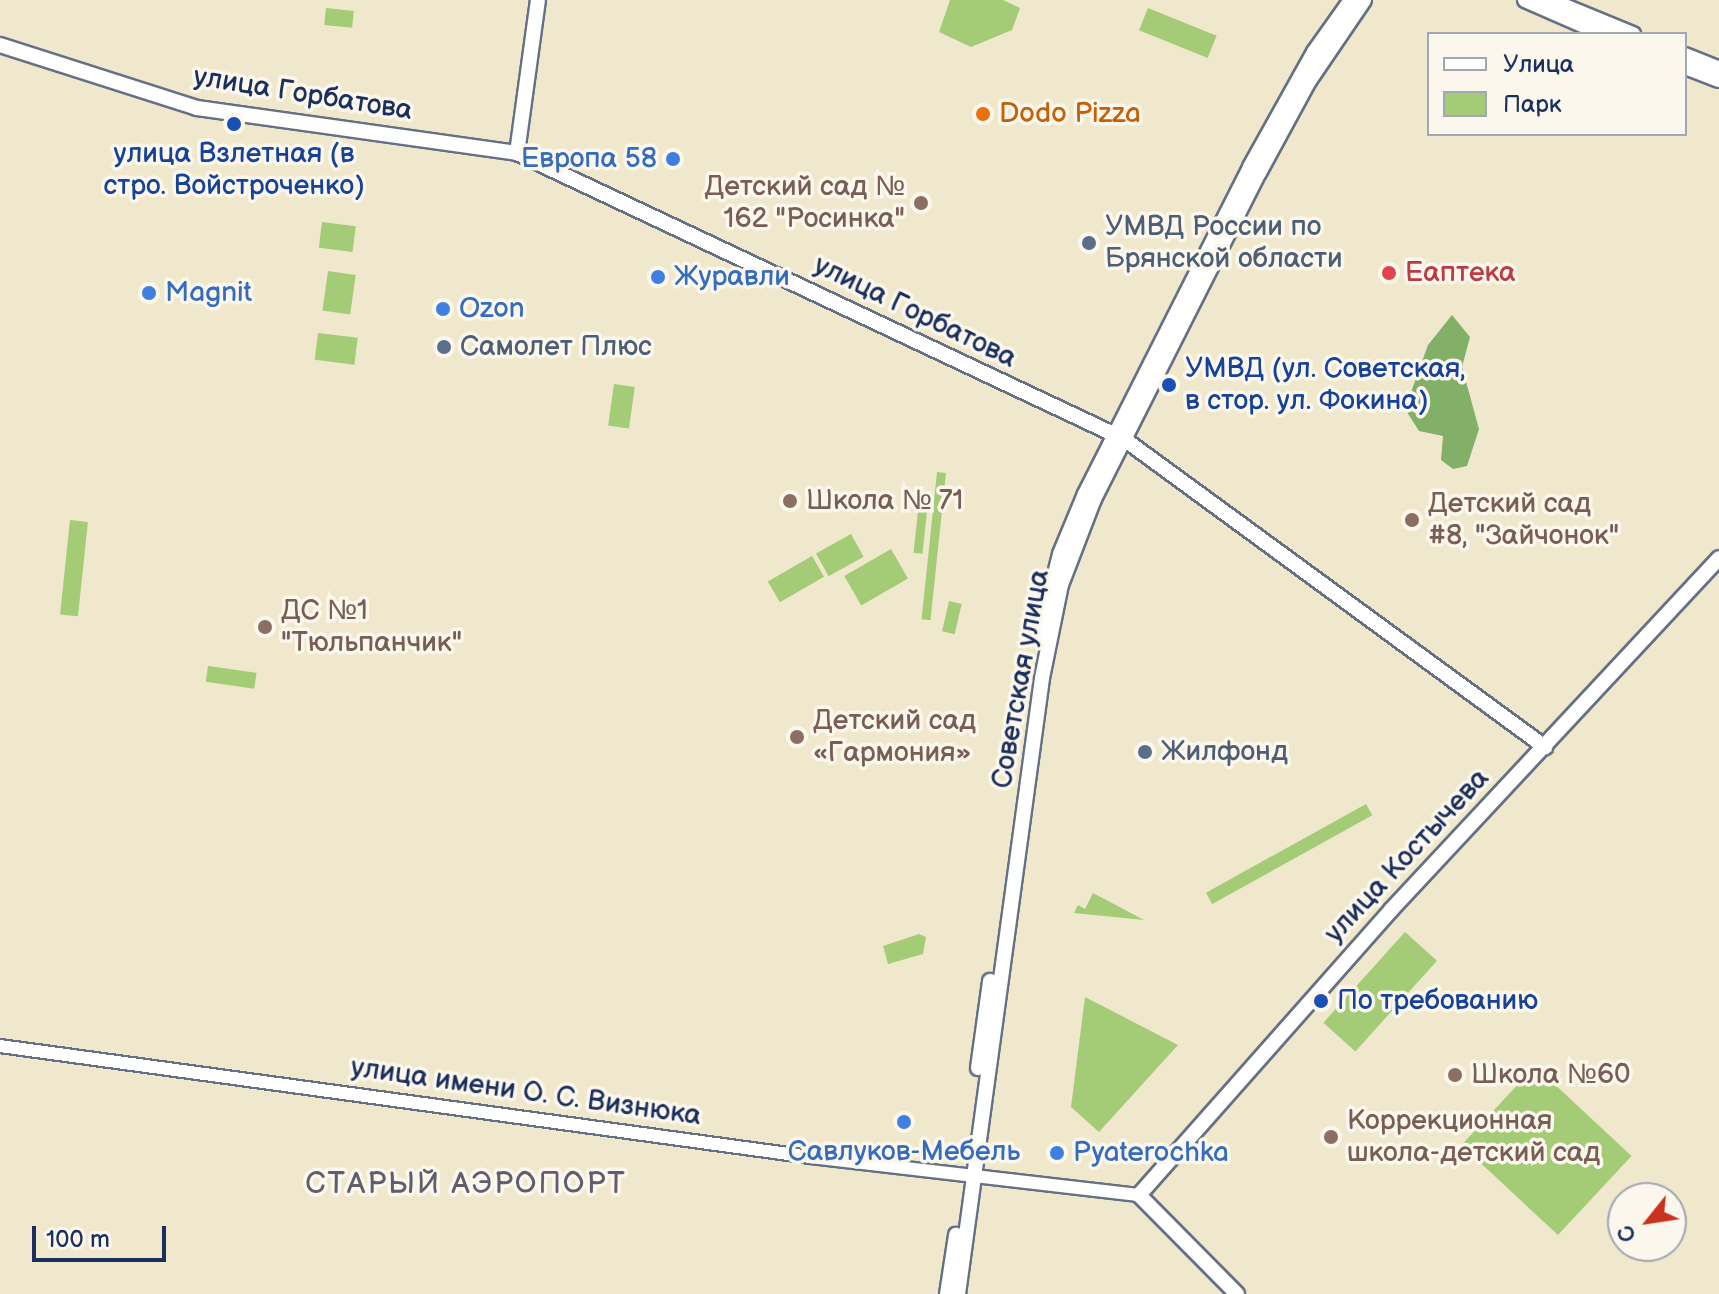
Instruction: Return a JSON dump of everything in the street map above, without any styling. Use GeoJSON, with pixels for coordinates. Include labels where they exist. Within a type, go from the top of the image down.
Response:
{"type":"FeatureCollection","features":[{"type":"Feature","properties":{"kind":"main road"},"geometry":{"type":"LineString","coordinates":[[517,153],[538,0]]}},
{"type":"Feature","properties":{"kind":"main road","name":"Советская улица"},"geometry":{"type":"LineString","coordinates":[[947,1294],[970,1174],[1054,610],[1084,522],[1119,437],[1264,141],[1314,52],[1351,0]]}},
{"type":"Feature","properties":{"kind":"main road","name":"Советская улица"},"geometry":{"type":"LineString","coordinates":[[1119,437],[1294,107],[1364,0]]}},
{"type":"Feature","properties":{"kind":"main road"},"geometry":{"type":"LineString","coordinates":[[1525,0],[1598,32]]}},
{"type":"Feature","properties":{"kind":"main road"},"geometry":{"type":"LineString","coordinates":[[1550,0],[1628,32]]}},
{"type":"Feature","properties":{"kind":"main road","name":"улица Горбатова"},"geometry":{"type":"LineString","coordinates":[[0,45],[197,108],[517,153],[1119,437],[1545,747]]}},
{"type":"Feature","properties":{"kind":"main road"},"geometry":{"type":"LineString","coordinates":[[1687,56],[1719,69]]}},
{"type":"Feature","properties":{"kind":"main road"},"geometry":{"type":"LineString","coordinates":[[1687,68],[1719,80]]}},
{"type":"Feature","properties":{"kind":"main road","name":"улица Костычева"},"geometry":{"type":"LineString","coordinates":[[1139,1195],[1340,966],[1719,558]]}},
{"type":"Feature","properties":{"kind":"main road","name":"Советская улица"},"geometry":{"type":"LineString","coordinates":[[958,1294],[970,1174]]}},
{"type":"Feature","properties":{"kind":"main road"},"geometry":{"type":"LineString","coordinates":[[1139,1195],[1237,1294]]}},
{"type":"Feature","properties":{"kind":"street","name":"улица имени О. С. Визнюка"},"geometry":{"type":"LineString","coordinates":[[0,1046],[70,1053],[810,1157],[1139,1195]]}},
{"type":"Feature","properties":{"kind":"green space"},"geometry":{"type":"Polygon","coordinates":[[[950,0],[1003,0],[1020,8],[1012,30],[971,47],[939,32],[950,0]]]}},
{"type":"Feature","properties":{"kind":"green space"},"geometry":{"type":"Polygon","coordinates":[[[326,8],[354,11],[352,28],[324,25],[326,8]]]}},
{"type":"Feature","properties":{"kind":"green space"},"geometry":{"type":"Polygon","coordinates":[[[1148,8],[1217,36],[1208,58],[1139,30],[1148,8]]]}},
{"type":"Feature","properties":{"kind":"green space"},"geometry":{"type":"Polygon","coordinates":[[[322,222],[356,226],[353,252],[319,248],[322,222]]]}},
{"type":"Feature","properties":{"kind":"green space"},"geometry":{"type":"Polygon","coordinates":[[[328,271],[356,275],[350,315],[322,311],[328,271]]]}},
{"type":"Feature","properties":{"kind":"green space"},"geometry":{"type":"Polygon","coordinates":[[[1452,315],[1470,337],[1462,367],[1479,429],[1467,466],[1453,469],[1441,460],[1443,436],[1419,431],[1405,409],[1428,345],[1452,315]]]}},
{"type":"Feature","properties":{"kind":"green space"},"geometry":{"type":"Polygon","coordinates":[[[318,333],[358,338],[354,365],[315,360],[318,333]]]}},
{"type":"Feature","properties":{"kind":"green space"},"geometry":{"type":"Polygon","coordinates":[[[614,384],[635,387],[629,429],[608,426],[614,384]]]}},
{"type":"Feature","properties":{"kind":"green space"},"geometry":{"type":"Polygon","coordinates":[[[937,472],[946,473],[930,620],[922,619],[937,472]]]}},
{"type":"Feature","properties":{"kind":"green space"},"geometry":{"type":"Polygon","coordinates":[[[919,501],[928,502],[923,554],[914,553],[919,501]]]}},
{"type":"Feature","properties":{"kind":"green space"},"geometry":{"type":"Polygon","coordinates":[[[70,520],[88,522],[78,616],[60,614],[70,520]]]}},
{"type":"Feature","properties":{"kind":"green space"},"geometry":{"type":"Polygon","coordinates":[[[851,534],[864,557],[829,576],[816,553],[851,534]]]}},
{"type":"Feature","properties":{"kind":"green space"},"geometry":{"type":"Polygon","coordinates":[[[891,549],[908,578],[861,605],[844,576],[891,549]]]}},
{"type":"Feature","properties":{"kind":"green space"},"geometry":{"type":"Polygon","coordinates":[[[812,556],[824,577],[780,602],[768,582],[812,556]]]}},
{"type":"Feature","properties":{"kind":"green space"},"geometry":{"type":"Polygon","coordinates":[[[949,601],[962,604],[955,634],[942,631],[949,601]]]}},
{"type":"Feature","properties":{"kind":"green space"},"geometry":{"type":"Polygon","coordinates":[[[208,666],[257,673],[254,689],[206,682],[208,666]]]}},
{"type":"Feature","properties":{"kind":"green space"},"geometry":{"type":"Polygon","coordinates":[[[1366,804],[1372,815],[1212,904],[1206,893],[1366,804]]]}},
{"type":"Feature","properties":{"kind":"green space"},"geometry":{"type":"Polygon","coordinates":[[[1093,893],[1144,920],[1074,913],[1078,905],[1085,909],[1093,893]]]}},
{"type":"Feature","properties":{"kind":"green space"},"geometry":{"type":"Polygon","coordinates":[[[1405,932],[1437,961],[1355,1051],[1323,1023],[1405,932]]]}},
{"type":"Feature","properties":{"kind":"green space"},"geometry":{"type":"Polygon","coordinates":[[[919,934],[926,937],[923,954],[888,964],[883,946],[919,934]]]}},
{"type":"Feature","properties":{"kind":"green space"},"geometry":{"type":"Polygon","coordinates":[[[1085,997],[1178,1045],[1099,1132],[1071,1107],[1085,997]]]}},
{"type":"Feature","properties":{"kind":"green space"},"geometry":{"type":"Polygon","coordinates":[[[1535,1066],[1632,1156],[1558,1235],[1461,1145],[1535,1066]]]}},
{"type":"Feature","properties":{"kind":"place","name":"Dodo Pizza"},"geometry":{"type":"Point","coordinates":[983,114]}},
{"type":"Feature","properties":{"kind":"place","name":"улица Взлетная (в стро. Войстроченко)"},"geometry":{"type":"Point","coordinates":[234,124]}},
{"type":"Feature","properties":{"kind":"place","name":"Европа 58"},"geometry":{"type":"Point","coordinates":[673,159]}},
{"type":"Feature","properties":{"kind":"place","name":"Детский сад № 162 \"Росинка\""},"geometry":{"type":"Point","coordinates":[921,203]}},
{"type":"Feature","properties":{"kind":"place","name":"УМВД России по Брянской области"},"geometry":{"type":"Point","coordinates":[1089,243]}},
{"type":"Feature","properties":{"kind":"place","name":"Еаптека"},"geometry":{"type":"Point","coordinates":[1389,273]}},
{"type":"Feature","properties":{"kind":"place","name":"Журавли"},"geometry":{"type":"Point","coordinates":[658,277]}},
{"type":"Feature","properties":{"kind":"place","name":"Magnit"},"geometry":{"type":"Point","coordinates":[149,293]}},
{"type":"Feature","properties":{"kind":"place","name":"Ozon"},"geometry":{"type":"Point","coordinates":[443,309]}},
{"type":"Feature","properties":{"kind":"place","name":"Самолет Плюс"},"geometry":{"type":"Point","coordinates":[444,347]}},
{"type":"Feature","properties":{"kind":"place","name":"УМВД (ул. Советская, в стор. ул. Фокина)"},"geometry":{"type":"Point","coordinates":[1169,385]}},
{"type":"Feature","properties":{"kind":"place","name":"Школа № 71"},"geometry":{"type":"Point","coordinates":[790,501]}},
{"type":"Feature","properties":{"kind":"place","name":"Детский сад #8, \"Зайчонок\""},"geometry":{"type":"Point","coordinates":[1412,520]}},
{"type":"Feature","properties":{"kind":"place","name":"ДС №1 \"Тюльпанчик\""},"geometry":{"type":"Point","coordinates":[265,627]}},
{"type":"Feature","properties":{"kind":"place","name":"Детский сад «Гармония»"},"geometry":{"type":"Point","coordinates":[797,737]}},
{"type":"Feature","properties":{"kind":"place","name":"Жилфонд"},"geometry":{"type":"Point","coordinates":[1145,752]}},
{"type":"Feature","properties":{"kind":"place","name":"По требованию"},"geometry":{"type":"Point","coordinates":[1321,1001]}},
{"type":"Feature","properties":{"kind":"place","name":"Школа №60"},"geometry":{"type":"Point","coordinates":[1455,1075]}},
{"type":"Feature","properties":{"kind":"place","name":"Савлуков-Мебель"},"geometry":{"type":"Point","coordinates":[904,1122]}},
{"type":"Feature","properties":{"kind":"place","name":"Коррекционная школа-детский сад"},"geometry":{"type":"Point","coordinates":[1331,1137]}},
{"type":"Feature","properties":{"kind":"place","name":"Pyaterochka"},"geometry":{"type":"Point","coordinates":[1057,1153]}},
{"type":"Feature","properties":{"kind":"district","name":"СТАРЫЙ АЭРОПОРТ"},"geometry":{"type":"Point","coordinates":[466,1184]}}]}
